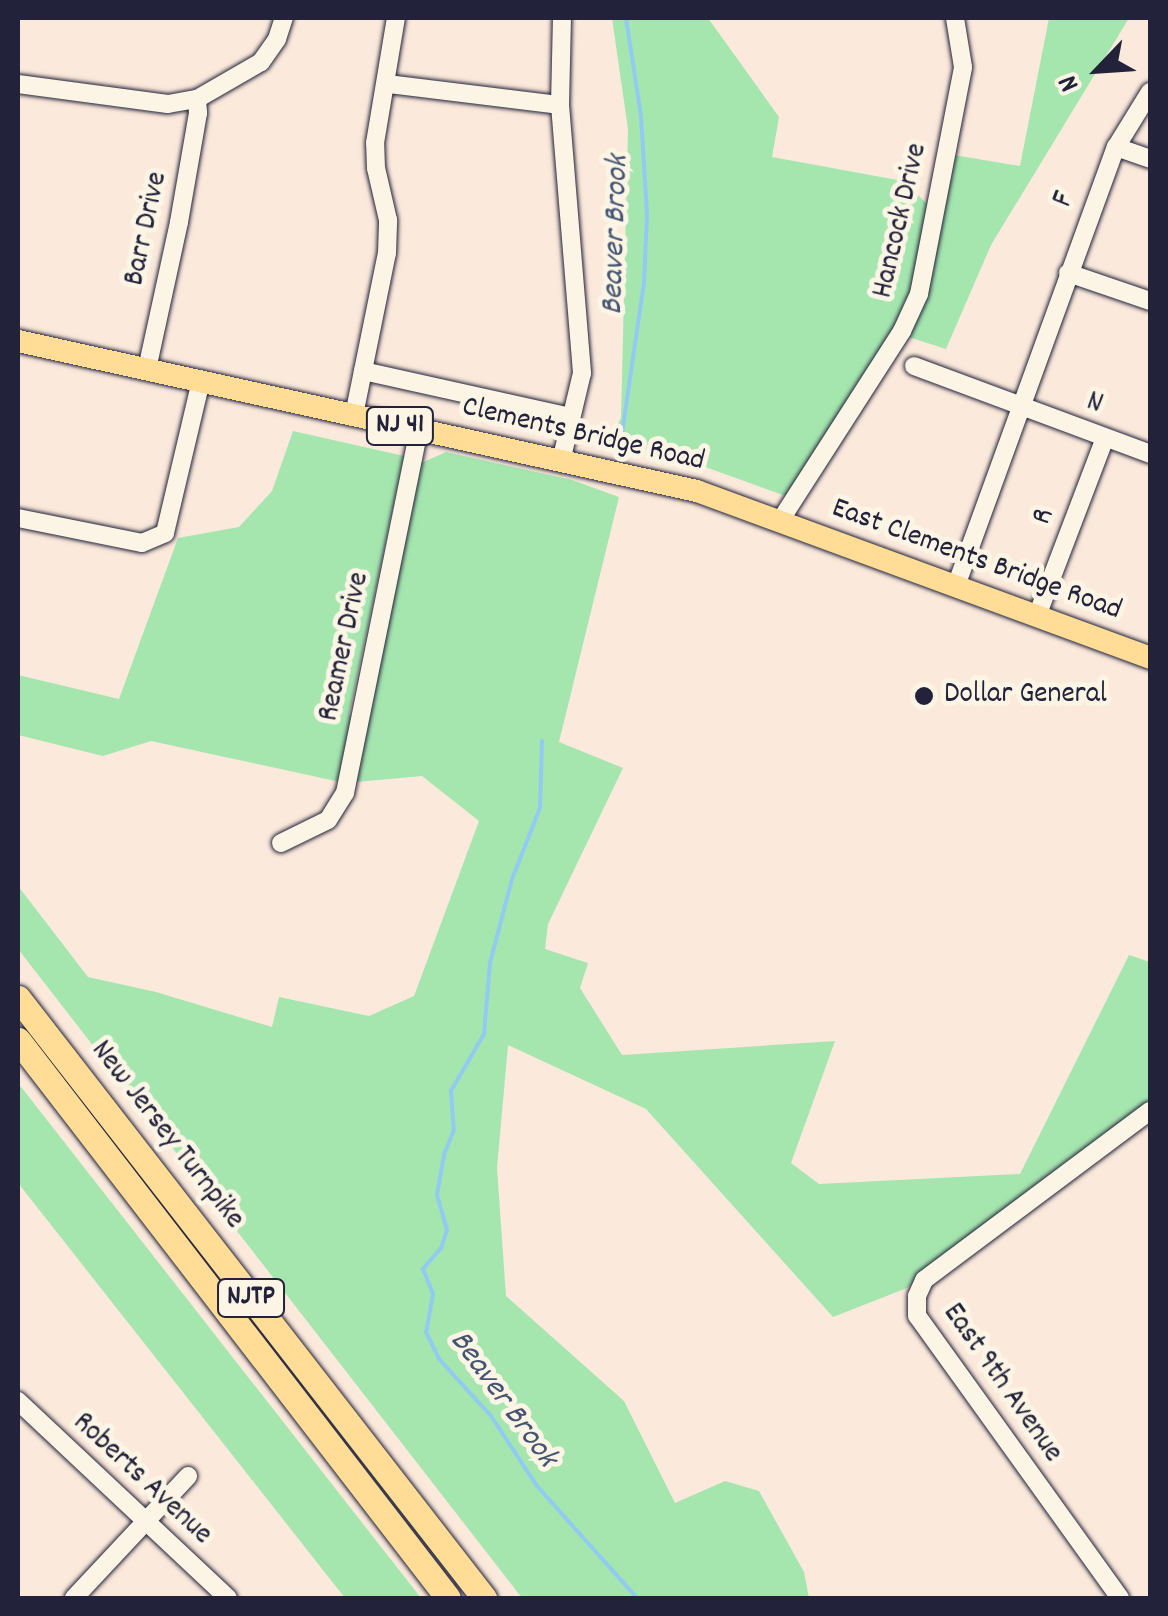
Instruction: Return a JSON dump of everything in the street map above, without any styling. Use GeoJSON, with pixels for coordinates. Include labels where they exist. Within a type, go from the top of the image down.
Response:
{"type":"FeatureCollection","features":[{"type":"Feature","properties":{"kind":"highway","name":"New Jersey Turnpike"},"geometry":{"type":"LineString","coordinates":[[18,998],[484,1598]]}},
{"type":"Feature","properties":{"kind":"highway","name":"New Jersey Turnpike"},"geometry":{"type":"LineString","coordinates":[[18,1040],[448,1598]]}},
{"type":"Feature","properties":{"kind":"main road","name":"Clements Bridge Road"},"geometry":{"type":"LineString","coordinates":[[18,341],[681,487],[780,521]]}},
{"type":"Feature","properties":{"kind":"main road","name":"East Clements Bridge Road"},"geometry":{"type":"LineString","coordinates":[[780,521],[1150,658]]}},
{"type":"Feature","properties":{"kind":"street"},"geometry":{"type":"LineString","coordinates":[[18,84],[168,104],[196,100],[260,62],[277,39],[284,18]]}},
{"type":"Feature","properties":{"kind":"street"},"geometry":{"type":"LineString","coordinates":[[354,415],[387,253],[388,220],[376,168],[375,143],[388,84],[396,18]]}},
{"type":"Feature","properties":{"kind":"street"},"geometry":{"type":"LineString","coordinates":[[561,461],[582,373],[560,105],[562,18]]}},
{"type":"Feature","properties":{"kind":"street","name":"Hancock Drive"},"geometry":{"type":"LineString","coordinates":[[780,521],[902,331],[919,294],[963,67],[954,18]]}},
{"type":"Feature","properties":{"kind":"street"},"geometry":{"type":"LineString","coordinates":[[388,84],[560,105]]}},
{"type":"Feature","properties":{"kind":"street","name":"F"},"geometry":{"type":"LineString","coordinates":[[1053,315],[1116,147],[1150,92]]}},
{"type":"Feature","properties":{"kind":"street","name":"Barr Drive"},"geometry":{"type":"LineString","coordinates":[[146,368],[180,222],[198,114],[196,100]]}},
{"type":"Feature","properties":{"kind":"street"},"geometry":{"type":"LineString","coordinates":[[1116,147],[1150,158]]}},
{"type":"Feature","properties":{"kind":"street"},"geometry":{"type":"LineString","coordinates":[[1068,273],[1150,301]]}},
{"type":"Feature","properties":{"kind":"street","name":"R"},"geometry":{"type":"LineString","coordinates":[[956,586],[1053,315]]}},
{"type":"Feature","properties":{"kind":"street","name":"N"},"geometry":{"type":"LineString","coordinates":[[914,366],[1150,454]]}},
{"type":"Feature","properties":{"kind":"street"},"geometry":{"type":"LineString","coordinates":[[363,371],[571,417]]}},
{"type":"Feature","properties":{"kind":"street"},"geometry":{"type":"LineString","coordinates":[[18,518],[142,543],[159,535],[172,518],[201,381]]}},
{"type":"Feature","properties":{"kind":"street","name":"Reamer Drive"},"geometry":{"type":"LineString","coordinates":[[281,843],[328,820],[344,793],[419,430]]}},
{"type":"Feature","properties":{"kind":"street","name":"R"},"geometry":{"type":"LineString","coordinates":[[1037,616],[1105,438]]}},
{"type":"Feature","properties":{"kind":"street","name":"East 9th Avenue"},"geometry":{"type":"LineString","coordinates":[[1120,1598],[917,1316],[917,1296],[924,1280],[1150,1111]]}},
{"type":"Feature","properties":{"kind":"street","name":"Roberts Avenue"},"geometry":{"type":"LineString","coordinates":[[18,1401],[228,1598]]}},
{"type":"Feature","properties":{"kind":"street"},"geometry":{"type":"LineString","coordinates":[[74,1598],[188,1476]]}},
{"type":"Feature","properties":{"kind":"green space"},"geometry":{"type":"Polygon","coordinates":[[[612,18],[708,18],[779,117],[772,157],[903,181],[940,216],[954,155],[1020,166],[1049,18],[1129,18],[991,245],[946,349],[896,333],[794,499],[675,456],[609,441],[621,418],[628,129],[612,18]]]}},
{"type":"Feature","properties":{"kind":"green space"},"geometry":{"type":"Polygon","coordinates":[[[293,431],[404,456],[349,715],[366,717],[419,464],[446,452],[572,480],[619,497],[559,742],[623,768],[548,924],[545,949],[588,963],[580,988],[622,1055],[835,1041],[791,1163],[819,1184],[1020,1174],[1129,955],[1150,962],[1150,1114],[907,1288],[833,1317],[646,1109],[508,1045],[497,1168],[506,1296],[624,1401],[675,1503],[725,1481],[759,1491],[804,1572],[809,1598],[522,1598],[18,949],[18,886],[88,977],[156,992],[272,1027],[279,997],[369,1016],[414,996],[479,821],[422,776],[345,783],[151,741],[103,756],[18,735],[18,675],[119,699],[178,538],[239,527],[272,491],[293,431]]]}},
{"type":"Feature","properties":{"kind":"green space"},"geometry":{"type":"Polygon","coordinates":[[[18,1083],[421,1598],[345,1598],[18,1183],[18,1083]]]}},
{"type":"Feature","properties":{"kind":"waterway","name":"Beaver Brook"},"geometry":{"type":"LineString","coordinates":[[619,454],[644,283],[647,214],[641,116],[626,18]]}},
{"type":"Feature","properties":{"kind":"waterway","name":"Beaver Brook"},"geometry":{"type":"LineString","coordinates":[[542,741],[540,808],[512,879],[490,963],[484,1034],[451,1091],[454,1130],[444,1155],[437,1195],[447,1230],[441,1248],[423,1269],[433,1294],[426,1332],[439,1359],[491,1416],[537,1486],[637,1598]]}},
{"type":"Feature","properties":{"kind":"place","name":"Dollar General"},"geometry":{"type":"Point","coordinates":[924,696]}}]}
